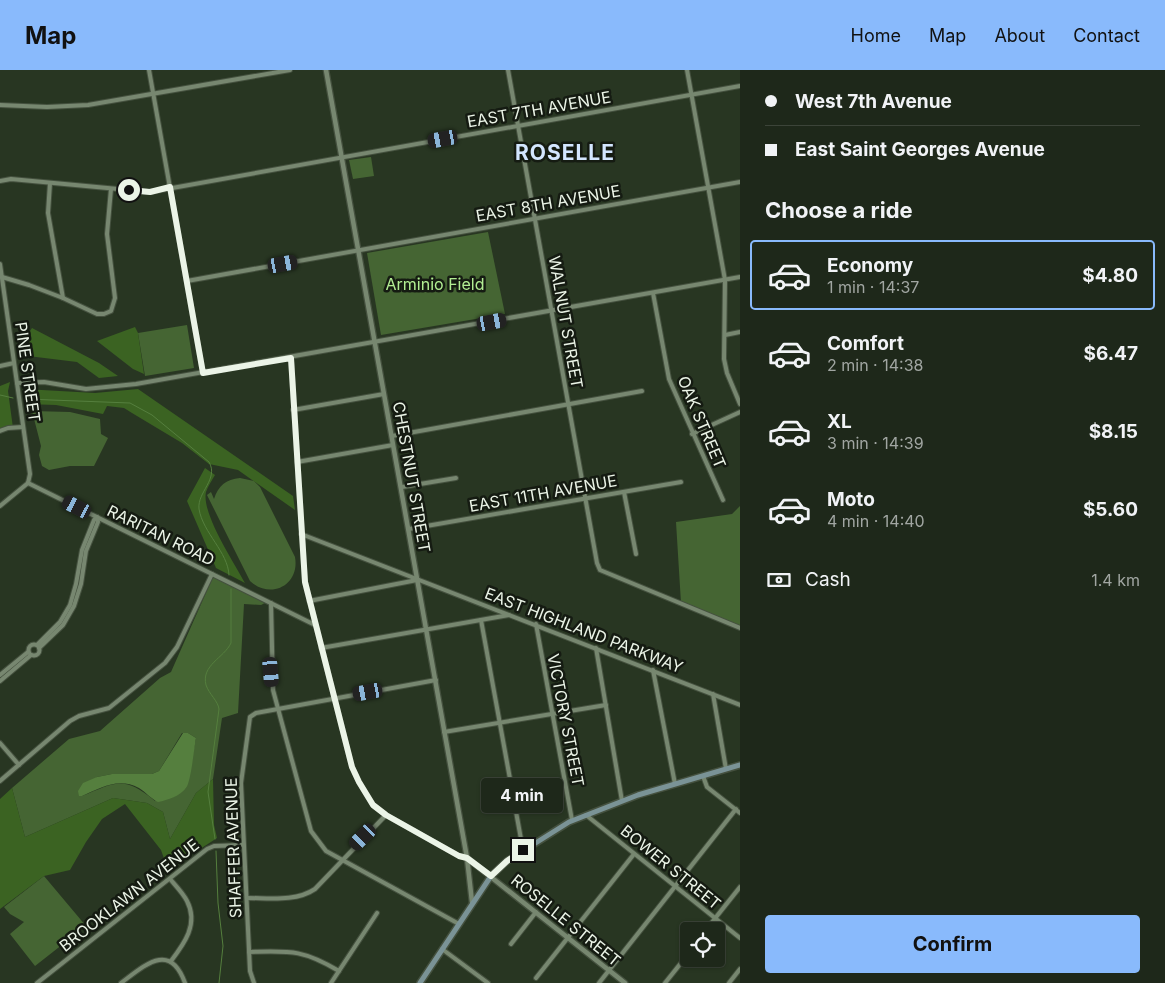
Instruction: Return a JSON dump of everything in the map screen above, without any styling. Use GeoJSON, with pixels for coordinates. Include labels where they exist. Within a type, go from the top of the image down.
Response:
{"type":"FeatureCollection","features":[{"type":"Feature","properties":{"kind":"main road"},"geometry":{"type":"LineString","coordinates":[[420,983],[491,876],[507,861],[523,850],[572,820],[622,801],[740,765]]}},
{"type":"Feature","properties":{"kind":"street"},"geometry":{"type":"LineString","coordinates":[[149,70],[203,373]]}},
{"type":"Feature","properties":{"kind":"street"},"geometry":{"type":"LineString","coordinates":[[0,105],[47,107],[88,105],[290,70]]}},
{"type":"Feature","properties":{"kind":"street","name":"CHESTNUT STREET"},"geometry":{"type":"LineString","coordinates":[[326,70],[436,680],[467,858],[472,902]]}},
{"type":"Feature","properties":{"kind":"street","name":"WALNUT STREET"},"geometry":{"type":"LineString","coordinates":[[508,70],[596,563],[600,570],[607,574],[740,628]]}},
{"type":"Feature","properties":{"kind":"street"},"geometry":{"type":"LineString","coordinates":[[687,70],[725,280],[724,360],[727,373],[740,404]]}},
{"type":"Feature","properties":{"kind":"street","name":"EAST 7TH AVENUE"},"geometry":{"type":"LineString","coordinates":[[0,181],[11,179],[147,192],[740,86]]}},
{"type":"Feature","properties":{"kind":"street","name":"EAST 8TH AVENUE"},"geometry":{"type":"LineString","coordinates":[[187,281],[740,182]]}},
{"type":"Feature","properties":{"kind":"street"},"geometry":{"type":"LineString","coordinates":[[50,183],[48,213],[63,298]]}},
{"type":"Feature","properties":{"kind":"street"},"geometry":{"type":"LineString","coordinates":[[2,276],[29,284],[97,314],[107,313],[113,308],[115,294],[107,234],[110,189]]}},
{"type":"Feature","properties":{"kind":"street","name":"PINE STREET"},"geometry":{"type":"LineString","coordinates":[[0,266],[30,474],[28,483]]}},
{"type":"Feature","properties":{"kind":"street"},"geometry":{"type":"LineString","coordinates":[[17,383],[39,382],[86,389],[102,388],[291,358],[740,277]]}},
{"type":"Feature","properties":{"kind":"street","name":"OAK STREET"},"geometry":{"type":"LineString","coordinates":[[653,293],[669,379],[723,500]]}},
{"type":"Feature","properties":{"kind":"street"},"geometry":{"type":"LineString","coordinates":[[724,335],[740,332]]}},
{"type":"Feature","properties":{"kind":"street"},"geometry":{"type":"LineString","coordinates":[[291,358],[305,582],[352,767],[373,805],[386,815],[459,856],[467,858],[491,876]]}},
{"type":"Feature","properties":{"kind":"street"},"geometry":{"type":"LineString","coordinates":[[0,366],[14,363]]}},
{"type":"Feature","properties":{"kind":"street"},"geometry":{"type":"LineString","coordinates":[[392,436],[642,391]]}},
{"type":"Feature","properties":{"kind":"street"},"geometry":{"type":"LineString","coordinates":[[294,410],[384,394]]}},
{"type":"Feature","properties":{"kind":"street"},"geometry":{"type":"LineString","coordinates":[[692,434],[740,412]]}},
{"type":"Feature","properties":{"kind":"street"},"geometry":{"type":"LineString","coordinates":[[0,431],[8,428],[23,427]]}},
{"type":"Feature","properties":{"kind":"street"},"geometry":{"type":"LineString","coordinates":[[297,462],[393,445]]}},
{"type":"Feature","properties":{"kind":"street"},"geometry":{"type":"LineString","coordinates":[[402,487],[456,478]]}},
{"type":"Feature","properties":{"kind":"street","name":"EAST 11TH AVENUE"},"geometry":{"type":"LineString","coordinates":[[409,529],[681,482]]}},
{"type":"Feature","properties":{"kind":"street"},"geometry":{"type":"LineString","coordinates":[[0,506],[28,483]]}},
{"type":"Feature","properties":{"kind":"street","name":"RARITAN ROAD"},"geometry":{"type":"LineString","coordinates":[[28,483],[315,625]]}},
{"type":"Feature","properties":{"kind":"street"},"geometry":{"type":"LineString","coordinates":[[624,492],[636,554]]}},
{"type":"Feature","properties":{"kind":"street"},"geometry":{"type":"LineString","coordinates":[[30,653],[38,654],[38,646],[60,622],[70,605],[84,545],[94,520],[98,517]]}},
{"type":"Feature","properties":{"kind":"street","name":"EAST HIGHLAND PARKWAY"},"geometry":{"type":"LineString","coordinates":[[301,534],[740,705]]}},
{"type":"Feature","properties":{"kind":"street"},"geometry":{"type":"LineString","coordinates":[[0,781],[70,721],[79,716],[109,708],[165,663],[177,646],[212,574]]}},
{"type":"Feature","properties":{"kind":"street"},"geometry":{"type":"LineString","coordinates":[[309,601],[418,580]]}},
{"type":"Feature","properties":{"kind":"street"},"geometry":{"type":"LineString","coordinates":[[271,603],[271,672],[273,690],[310,831],[326,851],[459,924]]}},
{"type":"Feature","properties":{"kind":"street"},"geometry":{"type":"LineString","coordinates":[[322,648],[511,615]]}},
{"type":"Feature","properties":{"kind":"street"},"geometry":{"type":"LineString","coordinates":[[481,620],[523,850]]}},
{"type":"Feature","properties":{"kind":"street","name":"VICTORY STREET"},"geometry":{"type":"LineString","coordinates":[[536,624],[572,820]]}},
{"type":"Feature","properties":{"kind":"street"},"geometry":{"type":"LineString","coordinates":[[0,681],[30,653],[30,645],[38,646]]}},
{"type":"Feature","properties":{"kind":"street"},"geometry":{"type":"LineString","coordinates":[[596,648],[622,801]]}},
{"type":"Feature","properties":{"kind":"street"},"geometry":{"type":"LineString","coordinates":[[0,675],[30,653]]}},
{"type":"Feature","properties":{"kind":"street"},"geometry":{"type":"LineString","coordinates":[[653,670],[675,784]]}},
{"type":"Feature","properties":{"kind":"street"},"geometry":{"type":"LineString","coordinates":[[278,709],[436,680]]}},
{"type":"Feature","properties":{"kind":"street"},"geometry":{"type":"LineString","coordinates":[[713,694],[726,769]]}},
{"type":"Feature","properties":{"kind":"street"},"geometry":{"type":"LineString","coordinates":[[444,732],[606,704]]}},
{"type":"Feature","properties":{"kind":"street","name":"SHAFFER AVENUE"},"geometry":{"type":"LineString","coordinates":[[254,983],[250,971],[241,783],[250,717],[278,709]]}},
{"type":"Feature","properties":{"kind":"street"},"geometry":{"type":"LineString","coordinates":[[0,742],[19,765]]}},
{"type":"Feature","properties":{"kind":"street"},"geometry":{"type":"LineString","coordinates":[[703,776],[707,787],[740,813]]}},
{"type":"Feature","properties":{"kind":"street"},"geometry":{"type":"LineString","coordinates":[[599,983],[736,809]]}},
{"type":"Feature","properties":{"kind":"street"},"geometry":{"type":"LineString","coordinates":[[247,898],[296,897],[315,889],[341,859],[386,815]]}},
{"type":"Feature","properties":{"kind":"street","name":"BOWER STREET"},"geometry":{"type":"LineString","coordinates":[[586,815],[740,938]]}},
{"type":"Feature","properties":{"kind":"street","name":"BROOKLAWN AVENUE"},"geometry":{"type":"LineString","coordinates":[[37,983],[203,853],[214,846],[244,845]]}},
{"type":"Feature","properties":{"kind":"street"},"geometry":{"type":"LineString","coordinates":[[536,978],[634,854]]}},
{"type":"Feature","properties":{"kind":"street","name":"ROSELLE STREET"},"geometry":{"type":"LineString","coordinates":[[491,876],[625,983]]}},
{"type":"Feature","properties":{"kind":"street"},"geometry":{"type":"LineString","coordinates":[[170,879],[186,899],[191,918],[188,936],[171,962]]}},
{"type":"Feature","properties":{"kind":"street"},"geometry":{"type":"LineString","coordinates":[[712,922],[740,887]]}},
{"type":"Feature","properties":{"kind":"street"},"geometry":{"type":"LineString","coordinates":[[511,944],[536,912]]}},
{"type":"Feature","properties":{"kind":"street"},"geometry":{"type":"LineString","coordinates":[[331,983],[377,913]]}},
{"type":"Feature","properties":{"kind":"street"},"geometry":{"type":"LineString","coordinates":[[442,949],[488,983]]}},
{"type":"Feature","properties":{"kind":"street"},"geometry":{"type":"LineString","coordinates":[[249,952],[289,951],[304,953],[319,959],[339,971]]}},
{"type":"Feature","properties":{"kind":"street"},"geometry":{"type":"LineString","coordinates":[[121,983],[151,961],[161,959],[171,962],[182,973],[186,983]]}},
{"type":"Feature","properties":{"kind":"street"},"geometry":{"type":"LineString","coordinates":[[666,983],[680,965]]}},
{"type":"Feature","properties":{"kind":"street"},"geometry":{"type":"LineString","coordinates":[[729,983],[740,970]]}},
{"type":"Feature","properties":{"kind":"green space"},"geometry":{"type":"Polygon","coordinates":[[[371,157],[374,176],[353,179],[349,160],[371,157]]]}},
{"type":"Feature","properties":{"kind":"green space","name":"Arminio Field"},"geometry":{"type":"Polygon","coordinates":[[[488,232],[505,314],[381,335],[367,253],[488,232]]]}},
{"type":"Feature","properties":{"kind":"green space"},"geometry":{"type":"Polygon","coordinates":[[[187,325],[194,368],[145,376],[138,333],[187,325]]]}},
{"type":"Feature","properties":{"kind":"green space"},"geometry":{"type":"Polygon","coordinates":[[[32,411],[70,412],[100,419],[101,434],[108,438],[94,466],[70,466],[49,470],[42,466],[39,455],[41,446],[32,411]]]}},
{"type":"Feature","properties":{"kind":"green space"},"geometry":{"type":"Polygon","coordinates":[[[240,478],[254,481],[260,487],[295,557],[293,575],[282,587],[267,589],[258,587],[250,581],[207,495],[211,492],[214,499],[223,484],[240,478]]]}},
{"type":"Feature","properties":{"kind":"green space"},"geometry":{"type":"Polygon","coordinates":[[[740,506],[740,627],[681,603],[676,522],[732,514],[740,506]]]}},
{"type":"Feature","properties":{"kind":"green space"},"geometry":{"type":"Polygon","coordinates":[[[213,577],[265,603],[261,605],[244,604],[238,713],[222,718],[213,779],[196,793],[170,839],[163,812],[147,803],[113,798],[25,837],[12,788],[69,739],[100,731],[160,678],[171,672],[213,577]],[[182,733],[159,771],[152,774],[112,774],[97,777],[79,796],[103,787],[127,784],[135,787],[155,801],[186,788],[196,738],[188,733],[182,733]]]}},
{"type":"Feature","properties":{"kind":"green space"},"geometry":{"type":"Polygon","coordinates":[[[44,876],[86,926],[35,966],[10,934],[24,922],[10,914],[4,907],[44,876]]]}},
{"type":"Feature","properties":{"kind":"shaded area"},"geometry":{"type":"Polygon","coordinates":[[[135,327],[138,333],[144,374],[133,369],[97,341],[135,327]]]}},
{"type":"Feature","properties":{"kind":"shaded area"},"geometry":{"type":"Polygon","coordinates":[[[32,328],[99,363],[118,376],[99,378],[77,362],[28,356],[28,334],[32,328]]]}},
{"type":"Feature","properties":{"kind":"shaded area"},"geometry":{"type":"Polygon","coordinates":[[[10,382],[8,391],[13,428],[0,431],[0,386],[10,382]]]}},
{"type":"Feature","properties":{"kind":"shaded area"},"geometry":{"type":"Polygon","coordinates":[[[24,389],[95,393],[138,389],[293,496],[295,510],[238,470],[209,464],[182,443],[124,408],[107,406],[103,414],[56,405],[26,404],[24,389]]]}},
{"type":"Feature","properties":{"kind":"shaded area"},"geometry":{"type":"Polygon","coordinates":[[[205,468],[215,475],[206,492],[209,512],[220,538],[245,583],[216,568],[187,501],[205,468]]]}},
{"type":"Feature","properties":{"kind":"shaded area"},"geometry":{"type":"Polygon","coordinates":[[[183,733],[188,733],[196,738],[188,785],[177,795],[158,802],[139,788],[124,783],[103,787],[79,796],[78,791],[83,783],[97,777],[112,774],[152,774],[159,771],[183,733]]]}},
{"type":"Feature","properties":{"kind":"shaded area"},"geometry":{"type":"Polygon","coordinates":[[[213,779],[214,825],[217,838],[168,870],[161,850],[125,804],[102,819],[70,870],[44,876],[0,909],[0,799],[12,788],[25,837],[113,798],[147,803],[163,812],[170,839],[196,793],[213,779]]]}},
{"type":"Feature","properties":{"kind":"waterway"},"geometry":{"type":"LineString","coordinates":[[0,395],[13,398]]}},
{"type":"Feature","properties":{"kind":"waterway"},"geometry":{"type":"LineString","coordinates":[[25,399],[130,403],[152,415],[209,462],[211,468],[210,480],[201,497],[199,509],[205,526],[224,558],[229,575]]}},
{"type":"Feature","properties":{"kind":"waterway"},"geometry":{"type":"LineString","coordinates":[[215,839],[208,792],[219,709],[207,688],[205,678],[210,667],[231,643],[231,589]]}},
{"type":"Feature","properties":{"kind":"waterway"},"geometry":{"type":"LineString","coordinates":[[216,851],[218,903],[223,946],[219,983]]}},
{"type":"Feature","properties":{"kind":"district","name":"ROSELLE"},"geometry":{"type":"Point","coordinates":[565,153]}},
{"type":"Feature","properties":{"kind":"route"},"geometry":{"type":"LineString","coordinates":[[129,190],[150,192],[170,187],[203,373],[291,358],[305,582],[352,767],[366,796],[373,805],[386,815],[459,856],[467,858],[491,876],[507,861],[523,850]]}}]}
